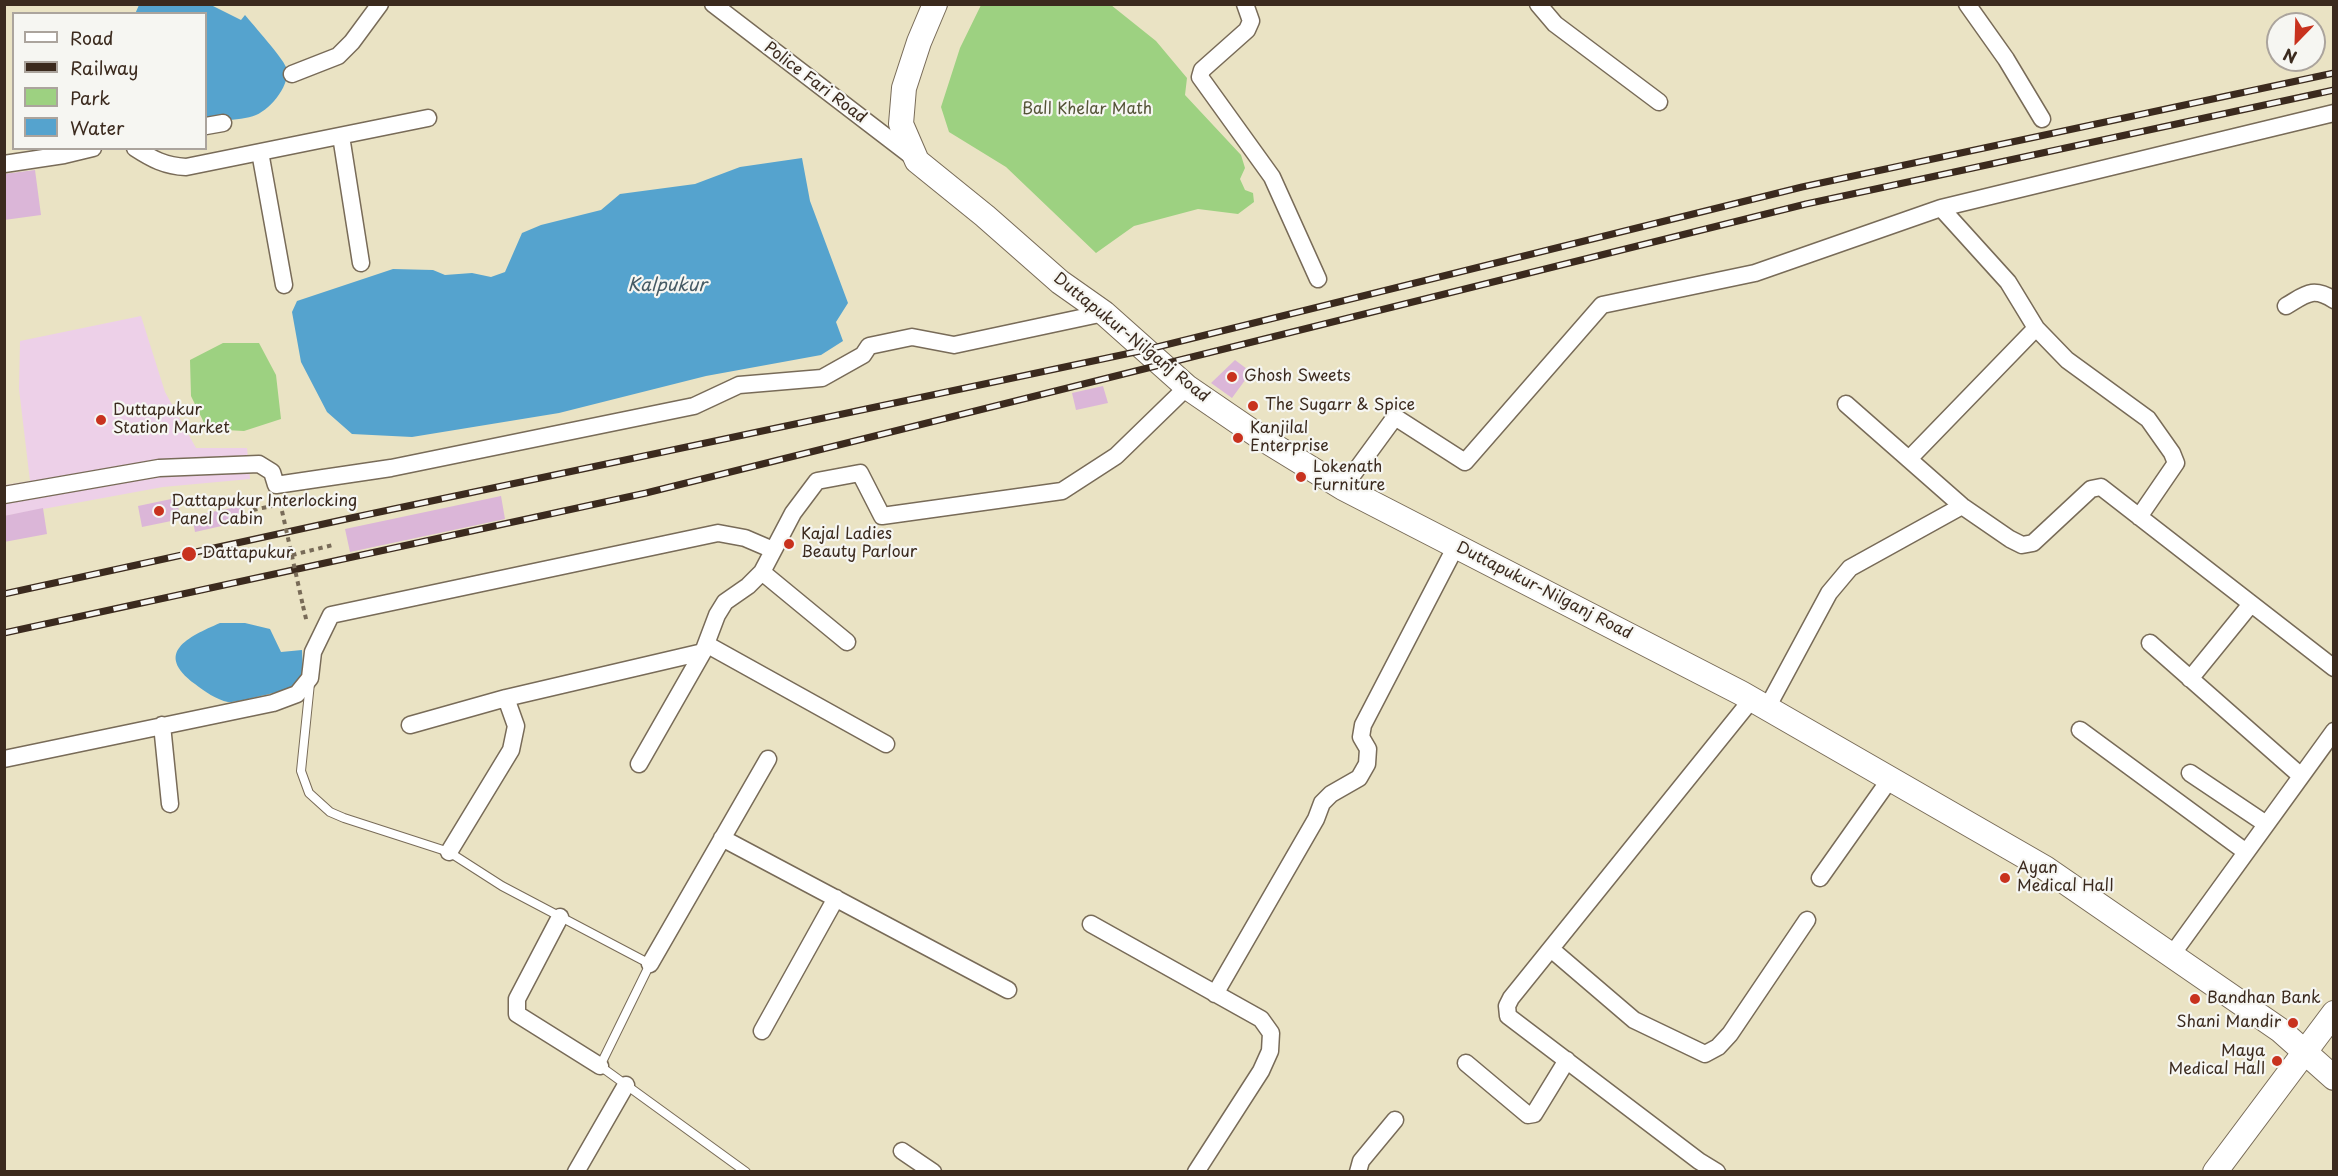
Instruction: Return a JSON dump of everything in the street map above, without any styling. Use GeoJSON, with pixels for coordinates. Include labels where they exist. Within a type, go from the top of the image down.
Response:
{"type":"FeatureCollection","features":[{"type":"Feature","properties":{"kind":"main road","name":"Duttapukur-Nilganj Road"},"geometry":{"type":"LineString","coordinates":[[935,4],[919,42],[904,88],[901,124],[917,161],[1060,282],[1104,313],[1187,387],[1263,439],[1343,488],[1760,704],[2044,868],[2280,1030],[2334,1078]]}},
{"type":"Feature","properties":{"kind":"main road"},"geometry":{"type":"LineString","coordinates":[[2215,1172],[2334,1013]]}},
{"type":"Feature","properties":{"kind":"street"},"geometry":{"type":"LineString","coordinates":[[292,74],[338,56],[352,42],[380,4]]}},
{"type":"Feature","properties":{"kind":"street","name":"Police Fari Road"},"geometry":{"type":"LineString","coordinates":[[713,4],[917,161]]}},
{"type":"Feature","properties":{"kind":"street"},"geometry":{"type":"LineString","coordinates":[[1245,4],[1251,21],[1247,30],[1202,70],[1200,77],[1272,177],[1318,279]]}},
{"type":"Feature","properties":{"kind":"street"},"geometry":{"type":"LineString","coordinates":[[1538,4],[1555,24],[1659,102]]}},
{"type":"Feature","properties":{"kind":"street"},"geometry":{"type":"LineString","coordinates":[[1967,4],[2006,59],[2042,119]]}},
{"type":"Feature","properties":{"kind":"street"},"geometry":{"type":"LineString","coordinates":[[1343,488],[1395,417],[1465,462],[1602,305],[1755,273],[1941,208],[2334,113]]}},
{"type":"Feature","properties":{"kind":"street"},"geometry":{"type":"LineString","coordinates":[[138,150],[157,162],[179,167],[428,118]]}},
{"type":"Feature","properties":{"kind":"street"},"geometry":{"type":"LineString","coordinates":[[207,126],[223,123]]}},
{"type":"Feature","properties":{"kind":"street"},"geometry":{"type":"LineString","coordinates":[[341,136],[361,263]]}},
{"type":"Feature","properties":{"kind":"street"},"geometry":{"type":"LineString","coordinates":[[4,164],[64,152]]}},
{"type":"Feature","properties":{"kind":"street"},"geometry":{"type":"LineString","coordinates":[[260,152],[284,285]]}},
{"type":"Feature","properties":{"kind":"street"},"geometry":{"type":"LineString","coordinates":[[1941,208],[2002,275],[2036,328],[2067,360],[2148,419],[2176,458],[2176,463],[2139,517]]}},
{"type":"Feature","properties":{"kind":"street"},"geometry":{"type":"LineString","coordinates":[[2286,306],[2310,292],[2323,293],[2334,300]]}},
{"type":"Feature","properties":{"kind":"street"},"geometry":{"type":"LineString","coordinates":[[4,495],[159,468],[259,464],[272,472],[276,485],[391,468],[694,406],[739,385],[822,378],[863,355],[869,345],[912,337],[954,345],[1104,313]]}},
{"type":"Feature","properties":{"kind":"street"},"geometry":{"type":"LineString","coordinates":[[1909,459],[2036,328]]}},
{"type":"Feature","properties":{"kind":"street"},"geometry":{"type":"LineString","coordinates":[[639,764],[704,648],[717,615],[725,602],[748,586],[762,572],[793,513],[817,481],[860,473],[882,516],[1062,491],[1116,456],[1187,387]]}},
{"type":"Feature","properties":{"kind":"street"},"geometry":{"type":"LineString","coordinates":[[1846,404],[1962,506],[2022,545],[2033,543],[2091,489],[2101,487],[2334,668]]}},
{"type":"Feature","properties":{"kind":"street"},"geometry":{"type":"LineString","coordinates":[[1717,1172],[1699,1161],[1508,1016],[1507,1006],[1551,949],[1760,704],[1829,593],[1850,568],[1962,506]]}},
{"type":"Feature","properties":{"kind":"street"},"geometry":{"type":"LineString","coordinates":[[4,759],[273,703],[297,694],[310,678],[313,652],[332,615],[718,533],[745,538],[773,550]]}},
{"type":"Feature","properties":{"kind":"street"},"geometry":{"type":"LineString","coordinates":[[1215,994],[1316,819],[1322,803],[1331,794],[1359,778],[1367,764],[1368,749],[1361,737],[1363,725],[1456,546]]}},
{"type":"Feature","properties":{"kind":"street"},"geometry":{"type":"LineString","coordinates":[[762,572],[847,642]]}},
{"type":"Feature","properties":{"kind":"street"},"geometry":{"type":"LineString","coordinates":[[2190,679],[2251,604]]}},
{"type":"Feature","properties":{"kind":"street"},"geometry":{"type":"LineString","coordinates":[[2150,643],[2301,776]]}},
{"type":"Feature","properties":{"kind":"street"},"geometry":{"type":"LineString","coordinates":[[410,725],[704,648],[886,744]]}},
{"type":"Feature","properties":{"kind":"street"},"geometry":{"type":"LineString","coordinates":[[449,852],[511,750],[516,726],[506,698]]}},
{"type":"Feature","properties":{"kind":"street"},"geometry":{"type":"LineString","coordinates":[[162,725],[170,804]]}},
{"type":"Feature","properties":{"kind":"street"},"geometry":{"type":"LineString","coordinates":[[2080,730],[2246,852]]}},
{"type":"Feature","properties":{"kind":"street"},"geometry":{"type":"LineString","coordinates":[[2171,956],[2334,731]]}},
{"type":"Feature","properties":{"kind":"street"},"geometry":{"type":"LineString","coordinates":[[650,964],[768,759]]}},
{"type":"Feature","properties":{"kind":"street"},"geometry":{"type":"LineString","coordinates":[[2190,773],[2266,824]]}},
{"type":"Feature","properties":{"kind":"street"},"geometry":{"type":"LineString","coordinates":[[1820,878],[1890,779]]}},
{"type":"Feature","properties":{"kind":"street"},"geometry":{"type":"LineString","coordinates":[[722,838],[1008,990]]}},
{"type":"Feature","properties":{"kind":"street"},"geometry":{"type":"LineString","coordinates":[[762,1031],[836,898]]}},
{"type":"Feature","properties":{"kind":"street"},"geometry":{"type":"LineString","coordinates":[[560,916],[517,999],[517,1014],[600,1066]]}},
{"type":"Feature","properties":{"kind":"street"},"geometry":{"type":"LineString","coordinates":[[1551,949],[1634,1020],[1705,1054],[1718,1047],[1730,1034],[1807,920]]}},
{"type":"Feature","properties":{"kind":"street"},"geometry":{"type":"LineString","coordinates":[[1091,924],[1261,1019],[1271,1033],[1270,1051],[1261,1071],[1196,1172]]}},
{"type":"Feature","properties":{"kind":"street"},"geometry":{"type":"LineString","coordinates":[[1466,1063],[1528,1115],[1534,1114],[1567,1060]]}},
{"type":"Feature","properties":{"kind":"street"},"geometry":{"type":"LineString","coordinates":[[576,1172],[627,1085]]}},
{"type":"Feature","properties":{"kind":"street"},"geometry":{"type":"LineString","coordinates":[[1358,1172],[1361,1161],[1395,1120]]}},
{"type":"Feature","properties":{"kind":"street"},"geometry":{"type":"LineString","coordinates":[[902,1151],[933,1172]]}},
{"type":"Feature","properties":{"kind":"lane"},"geometry":{"type":"LineString","coordinates":[[310,678],[301,771],[309,793],[330,812],[344,818],[449,852],[502,886],[650,964],[600,1066],[746,1172]]}},
{"type":"Feature","properties":{"kind":"path"},"geometry":{"type":"LineString","coordinates":[[253,510],[281,504],[307,622]]}},
{"type":"Feature","properties":{"kind":"path"},"geometry":{"type":"LineString","coordinates":[[292,555],[333,545]]}},
{"type":"Feature","properties":{"kind":"shaded area","name":"Duttapukur Station Market"},"geometry":{"type":"Polygon","coordinates":[[[141,316],[165,392],[196,448],[247,448],[250,479],[163,487],[5,516],[5,485],[30,481],[19,389],[20,341],[141,316]]]}},
{"type":"Feature","properties":{"kind":"green space","name":"Ball Khelar Math"},"geometry":{"type":"Polygon","coordinates":[[[981,5],[1111,5],[1156,41],[1187,78],[1185,95],[1241,155],[1245,168],[1240,179],[1245,190],[1253,193],[1254,202],[1238,214],[1198,209],[1134,226],[1096,253],[1006,167],[949,132],[941,107],[960,48],[981,5]]]}},
{"type":"Feature","properties":{"kind":"green space"},"geometry":{"type":"Polygon","coordinates":[[[223,343],[259,343],[276,375],[281,419],[244,431],[207,429],[191,396],[190,360],[223,343]]]}},
{"type":"Feature","properties":{"kind":"water"},"geometry":{"type":"Polygon","coordinates":[[[209,4],[241,20],[245,15],[286,67],[286,80],[279,95],[268,107],[256,115],[231,120],[207,118],[207,12],[136,12],[139,5],[209,4]]]}},
{"type":"Feature","properties":{"kind":"water","name":"Kalpukur"},"geometry":{"type":"Polygon","coordinates":[[[802,158],[810,201],[848,303],[836,322],[843,341],[821,355],[706,376],[559,413],[412,437],[352,434],[327,412],[301,362],[292,312],[297,301],[393,269],[433,270],[445,275],[472,273],[491,277],[505,272],[522,233],[541,225],[601,210],[620,194],[695,184],[740,167],[802,158]]]}},
{"type":"Feature","properties":{"kind":"water"},"geometry":{"type":"Polygon","coordinates":[[[220,623],[245,623],[270,629],[281,652],[302,650],[303,674],[293,688],[228,702],[195,684],[183,673],[177,663],[176,655],[187,640],[220,623]]]}},
{"type":"Feature","properties":{"kind":"building"},"geometry":{"type":"Polygon","coordinates":[[[35,170],[41,215],[4,220],[4,174],[35,170]]]}},
{"type":"Feature","properties":{"kind":"building","name":"Ghosh Sweets"},"geometry":{"type":"Polygon","coordinates":[[[1235,360],[1251,372],[1232,398],[1211,383],[1235,360]]]}},
{"type":"Feature","properties":{"kind":"building"},"geometry":{"type":"Polygon","coordinates":[[[1103,386],[1108,403],[1076,410],[1072,393],[1103,386]]]}},
{"type":"Feature","properties":{"kind":"building"},"geometry":{"type":"Polygon","coordinates":[[[501,496],[505,519],[350,552],[345,529],[501,496]]]}},
{"type":"Feature","properties":{"kind":"building","name":"Dattapukur Interlocking Panel Cabin"},"geometry":{"type":"Polygon","coordinates":[[[176,498],[181,519],[142,527],[138,506],[176,498]]]}},
{"type":"Feature","properties":{"kind":"building"},"geometry":{"type":"Polygon","coordinates":[[[241,506],[244,521],[195,532],[192,516],[241,506]]]}},
{"type":"Feature","properties":{"kind":"building"},"geometry":{"type":"Polygon","coordinates":[[[43,508],[47,534],[4,542],[4,516],[43,508]]]}},
{"type":"Feature","properties":{"kind":"railway"},"geometry":{"type":"LineString","coordinates":[[4,594],[1145,350],[1802,187],[2334,73]]}},
{"type":"Feature","properties":{"kind":"railway"},"geometry":{"type":"LineString","coordinates":[[4,633],[646,493],[1806,204],[2334,90]]}},
{"type":"Feature","properties":{"kind":"place","name":"Ghosh Sweets"},"geometry":{"type":"Point","coordinates":[1232,377]}},
{"type":"Feature","properties":{"kind":"place","name":"The Sugarr & Spice"},"geometry":{"type":"Point","coordinates":[1253,406]}},
{"type":"Feature","properties":{"kind":"place","name":"Duttapukur Station Market"},"geometry":{"type":"Point","coordinates":[101,420]}},
{"type":"Feature","properties":{"kind":"place","name":"Kanjilal Enterprise"},"geometry":{"type":"Point","coordinates":[1238,438]}},
{"type":"Feature","properties":{"kind":"place","name":"Lokenath Furniture"},"geometry":{"type":"Point","coordinates":[1301,477]}},
{"type":"Feature","properties":{"kind":"place","name":"Dattapukur Interlocking Panel Cabin"},"geometry":{"type":"Point","coordinates":[159,511]}},
{"type":"Feature","properties":{"kind":"place","name":"Kajal Ladies Beauty Parlour"},"geometry":{"type":"Point","coordinates":[789,544]}},
{"type":"Feature","properties":{"kind":"place","name":"Dattapukur"},"geometry":{"type":"Point","coordinates":[189,554]}},
{"type":"Feature","properties":{"kind":"place","name":"Ayan Medical Hall"},"geometry":{"type":"Point","coordinates":[2005,878]}},
{"type":"Feature","properties":{"kind":"place","name":"Bandhan Bank"},"geometry":{"type":"Point","coordinates":[2195,999]}},
{"type":"Feature","properties":{"kind":"place","name":"Shani Mandir"},"geometry":{"type":"Point","coordinates":[2293,1023]}},
{"type":"Feature","properties":{"kind":"place","name":"Maya Medical Hall"},"geometry":{"type":"Point","coordinates":[2277,1061]}}]}
